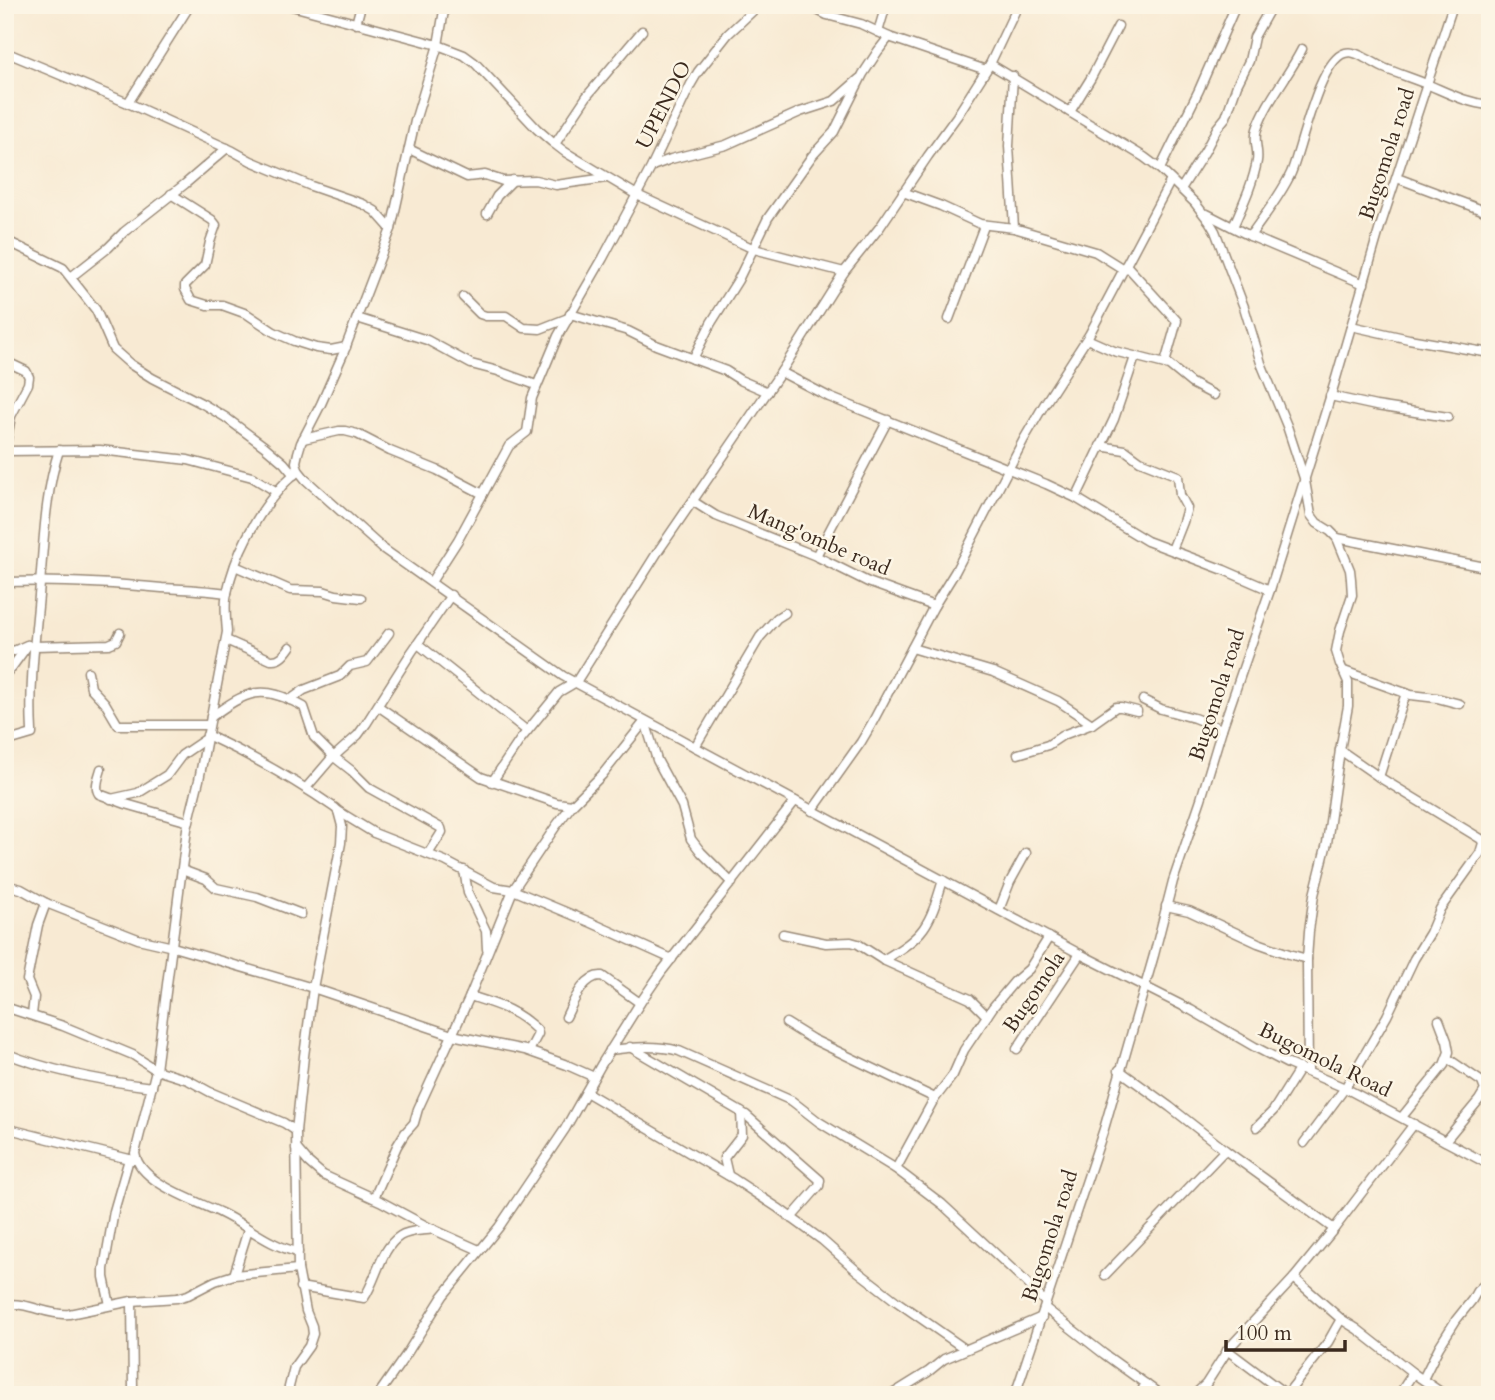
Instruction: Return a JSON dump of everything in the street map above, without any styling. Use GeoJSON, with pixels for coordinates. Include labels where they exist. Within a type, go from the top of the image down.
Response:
{"type":"FeatureCollection","features":[{"type":"Feature","properties":{"kind":"street"},"geometry":{"type":"LineString","coordinates":[[128,103],[190,5]]}},
{"type":"Feature","properties":{"kind":"street"},"geometry":{"type":"LineString","coordinates":[[288,5],[464,55],[475,62],[537,129],[555,144],[637,195],[754,249],[844,272]]}},
{"type":"Feature","properties":{"kind":"street"},"geometry":{"type":"LineString","coordinates":[[356,24],[361,5]]}},
{"type":"Feature","properties":{"kind":"street"},"geometry":{"type":"LineString","coordinates":[[110,1305],[104,1269],[114,1211],[146,1114],[156,1070],[189,822],[226,640],[227,593],[244,541],[277,492],[296,472],[303,439],[345,347],[391,229],[415,121],[438,46],[445,5]]}},
{"type":"Feature","properties":{"kind":"street","name":"UPENDO"},"geometry":{"type":"LineString","coordinates":[[431,582],[458,540],[509,446],[528,431],[530,402],[536,385],[569,316],[637,195],[698,72],[727,34],[759,5]]}},
{"type":"Feature","properties":{"kind":"street"},"geometry":{"type":"LineString","coordinates":[[807,5],[889,37],[1013,76],[1160,169],[1202,211],[1228,264],[1261,363],[1287,426],[1305,481],[1309,509],[1313,519],[1337,538],[1350,570],[1352,588],[1336,648],[1336,655],[1348,682],[1348,706],[1327,843],[1311,910],[1304,1070],[1273,1111],[1257,1127]]}},
{"type":"Feature","properties":{"kind":"street"},"geometry":{"type":"LineString","coordinates":[[878,32],[886,5]]}},
{"type":"Feature","properties":{"kind":"street"},"geometry":{"type":"LineString","coordinates":[[492,782],[527,731],[559,692],[576,682],[657,553],[781,372],[844,272],[880,227],[957,116],[988,67],[1018,5]]}},
{"type":"Feature","properties":{"kind":"street"},"geometry":{"type":"LineString","coordinates":[[1160,169],[1199,90],[1236,5]]}},
{"type":"Feature","properties":{"kind":"street"},"geometry":{"type":"LineString","coordinates":[[1181,190],[1226,117],[1249,61],[1254,37],[1272,5]]}},
{"type":"Feature","properties":{"kind":"street","name":"Bugomola road"},"geometry":{"type":"LineString","coordinates":[[1015,1395],[1104,1129],[1173,881],[1305,481],[1397,177],[1453,5]]}},
{"type":"Feature","properties":{"kind":"street"},"geometry":{"type":"LineString","coordinates":[[1070,112],[1118,26]]}},
{"type":"Feature","properties":{"kind":"street"},"geometry":{"type":"LineString","coordinates":[[555,144],[587,96],[642,31]]}},
{"type":"Feature","properties":{"kind":"street"},"geometry":{"type":"LineString","coordinates":[[693,359],[711,323],[738,280],[765,224],[812,156],[837,128],[863,74],[889,37]]}},
{"type":"Feature","properties":{"kind":"street"},"geometry":{"type":"LineString","coordinates":[[1233,227],[1250,186],[1257,160],[1254,137],[1258,126],[1302,49]]}},
{"type":"Feature","properties":{"kind":"street"},"geometry":{"type":"LineString","coordinates":[[5,52],[128,103],[251,161],[367,206],[391,229]]}},
{"type":"Feature","properties":{"kind":"street"},"geometry":{"type":"LineString","coordinates":[[1250,236],[1287,181],[1309,114],[1327,72],[1338,57],[1345,53],[1365,57],[1382,67],[1461,100],[1490,105]]}},
{"type":"Feature","properties":{"kind":"street"},"geometry":{"type":"LineString","coordinates":[[652,166],[726,145],[800,112],[834,101],[863,74]]}},
{"type":"Feature","properties":{"kind":"street"},"geometry":{"type":"LineString","coordinates":[[1013,76],[1009,146],[1014,228]]}},
{"type":"Feature","properties":{"kind":"street"},"geometry":{"type":"LineString","coordinates":[[71,277],[227,149]]}},
{"type":"Feature","properties":{"kind":"street"},"geometry":{"type":"LineString","coordinates":[[409,149],[465,177],[482,175],[503,181],[538,180],[555,184],[608,178]]}},
{"type":"Feature","properties":{"kind":"street"},"geometry":{"type":"LineString","coordinates":[[1397,177],[1490,213]]}},
{"type":"Feature","properties":{"kind":"street"},"geometry":{"type":"LineString","coordinates":[[487,214],[497,196],[513,180]]}},
{"type":"Feature","properties":{"kind":"street"},"geometry":{"type":"LineString","coordinates":[[812,811],[861,742],[1044,405],[1087,339],[1171,180]]}},
{"type":"Feature","properties":{"kind":"street"},"geometry":{"type":"LineString","coordinates":[[903,192],[984,226],[1014,228],[1096,252],[1125,267],[1177,321],[1165,363]]}},
{"type":"Feature","properties":{"kind":"street"},"geometry":{"type":"LineString","coordinates":[[172,194],[216,225],[205,265],[185,285],[191,300],[207,305],[222,305],[247,314],[274,332],[316,348],[331,350],[345,347]]}},
{"type":"Feature","properties":{"kind":"street"},"geometry":{"type":"LineString","coordinates":[[1202,211],[1250,236],[1364,284]]}},
{"type":"Feature","properties":{"kind":"street"},"geometry":{"type":"LineString","coordinates":[[949,319],[984,226]]}},
{"type":"Feature","properties":{"kind":"street","name":"Bugomola Road"},"geometry":{"type":"LineString","coordinates":[[5,240],[61,266],[96,310],[111,346],[130,364],[152,379],[225,417],[306,480],[328,502],[410,569],[451,595],[552,668],[645,721],[1080,954],[1191,1010],[1255,1047],[1345,1088],[1490,1165]]}},
{"type":"Feature","properties":{"kind":"street"},"geometry":{"type":"LineString","coordinates":[[463,297],[480,314],[506,316],[522,328],[540,329],[569,316],[628,331],[768,391]]}},
{"type":"Feature","properties":{"kind":"street"},"geometry":{"type":"LineString","coordinates":[[357,318],[427,340],[471,364],[536,385]]}},
{"type":"Feature","properties":{"kind":"street"},"geometry":{"type":"LineString","coordinates":[[1351,326],[1409,339],[1490,352]]}},
{"type":"Feature","properties":{"kind":"street"},"geometry":{"type":"LineString","coordinates":[[1087,339],[1114,351],[1165,363],[1191,383],[1214,395]]}},
{"type":"Feature","properties":{"kind":"street"},"geometry":{"type":"LineString","coordinates":[[1076,498],[1114,419],[1135,357]]}},
{"type":"Feature","properties":{"kind":"street"},"geometry":{"type":"LineString","coordinates":[[5,361],[26,371],[30,377],[11,416],[5,451],[100,450],[196,462],[252,477],[277,492]]}},
{"type":"Feature","properties":{"kind":"street"},"geometry":{"type":"LineString","coordinates":[[781,372],[829,397],[1076,498],[1147,541],[1270,590]]}},
{"type":"Feature","properties":{"kind":"street"},"geometry":{"type":"LineString","coordinates":[[1330,396],[1448,417]]}},
{"type":"Feature","properties":{"kind":"street"},"geometry":{"type":"LineString","coordinates":[[816,556],[888,420]]}},
{"type":"Feature","properties":{"kind":"street"},"geometry":{"type":"LineString","coordinates":[[303,439],[343,431],[357,434],[483,494]]}},
{"type":"Feature","properties":{"kind":"street"},"geometry":{"type":"LineString","coordinates":[[1100,446],[1125,450],[1140,461],[1178,476],[1180,495],[1187,508],[1172,550]]}},
{"type":"Feature","properties":{"kind":"street"},"geometry":{"type":"LineString","coordinates":[[5,742],[32,733],[33,643],[46,505],[59,450]]}},
{"type":"Feature","properties":{"kind":"street","name":"Mang'ombe road"},"geometry":{"type":"LineString","coordinates":[[694,502],[716,516],[816,556],[868,582],[934,606]]}},
{"type":"Feature","properties":{"kind":"street"},"geometry":{"type":"LineString","coordinates":[[1337,538],[1490,568]]}},
{"type":"Feature","properties":{"kind":"street"},"geometry":{"type":"LineString","coordinates":[[235,566],[286,589],[323,591],[361,598]]}},
{"type":"Feature","properties":{"kind":"street"},"geometry":{"type":"LineString","coordinates":[[5,582],[125,584],[227,593]]}},
{"type":"Feature","properties":{"kind":"street"},"geometry":{"type":"LineString","coordinates":[[306,788],[358,735],[451,595]]}},
{"type":"Feature","properties":{"kind":"street"},"geometry":{"type":"LineString","coordinates":[[695,747],[760,637],[785,613]]}},
{"type":"Feature","properties":{"kind":"street"},"geometry":{"type":"LineString","coordinates":[[5,648],[14,651],[33,643],[109,644],[116,641],[120,633]]}},
{"type":"Feature","properties":{"kind":"street"},"geometry":{"type":"LineString","coordinates":[[290,700],[303,690],[340,676],[351,666],[368,662],[389,634]]}},
{"type":"Feature","properties":{"kind":"street"},"geometry":{"type":"LineString","coordinates":[[226,640],[271,660],[281,658],[290,647]]}},
{"type":"Feature","properties":{"kind":"street"},"geometry":{"type":"LineString","coordinates":[[5,674],[33,643]]}},
{"type":"Feature","properties":{"kind":"street"},"geometry":{"type":"LineString","coordinates":[[418,644],[527,731]]}},
{"type":"Feature","properties":{"kind":"street"},"geometry":{"type":"LineString","coordinates":[[912,649],[974,666],[1033,689],[1058,701],[1092,724]]}},
{"type":"Feature","properties":{"kind":"street"},"geometry":{"type":"LineString","coordinates":[[1344,671],[1406,693],[1442,698],[1460,704]]}},
{"type":"Feature","properties":{"kind":"street"},"geometry":{"type":"LineString","coordinates":[[88,672],[91,688],[120,726],[210,721],[236,699],[252,692],[271,694],[304,707],[314,737],[369,788],[441,828],[442,832],[429,854]]}},
{"type":"Feature","properties":{"kind":"street"},"geometry":{"type":"LineString","coordinates":[[1379,777],[1406,693]]}},
{"type":"Feature","properties":{"kind":"street"},"geometry":{"type":"LineString","coordinates":[[1143,700],[1161,709],[1222,729]]}},
{"type":"Feature","properties":{"kind":"street"},"geometry":{"type":"LineString","coordinates":[[378,706],[492,782],[557,803],[572,805]]}},
{"type":"Feature","properties":{"kind":"street"},"geometry":{"type":"LineString","coordinates":[[1018,754],[1046,746],[1063,735],[1092,724],[1116,707],[1137,710]]}},
{"type":"Feature","properties":{"kind":"street"},"geometry":{"type":"LineString","coordinates":[[374,1198],[397,1146],[414,1123],[420,1103],[470,996],[513,890],[544,841],[572,805],[602,775],[645,721]]}},
{"type":"Feature","properties":{"kind":"street"},"geometry":{"type":"LineString","coordinates":[[645,721],[657,760],[682,806],[691,839],[732,883]]}},
{"type":"Feature","properties":{"kind":"street"},"geometry":{"type":"LineString","coordinates":[[207,737],[250,756],[306,788],[374,833],[429,854],[494,887],[513,890],[672,959]]}},
{"type":"Feature","properties":{"kind":"street"},"geometry":{"type":"LineString","coordinates":[[111,799],[138,793],[157,782],[168,774],[182,755],[207,737]]}},
{"type":"Feature","properties":{"kind":"street"},"geometry":{"type":"LineString","coordinates":[[1304,1143],[1345,1088],[1387,1016],[1428,938],[1440,909],[1480,853],[1483,843],[1481,839],[1340,750]]}},
{"type":"Feature","properties":{"kind":"street"},"geometry":{"type":"LineString","coordinates":[[101,769],[97,791],[101,795],[189,822]]}},
{"type":"Feature","properties":{"kind":"street"},"geometry":{"type":"LineString","coordinates":[[378,1395],[443,1296],[506,1217],[565,1129],[640,1003],[795,801]]}},
{"type":"Feature","properties":{"kind":"street"},"geometry":{"type":"LineString","coordinates":[[287,1395],[294,1367],[309,1346],[313,1334],[298,1269],[296,1131],[313,988],[341,843],[342,826],[338,811]]}},
{"type":"Feature","properties":{"kind":"street"},"geometry":{"type":"LineString","coordinates":[[999,910],[1026,853]]}},
{"type":"Feature","properties":{"kind":"street"},"geometry":{"type":"LineString","coordinates":[[182,870],[206,879],[216,888],[257,897],[301,914]]}},
{"type":"Feature","properties":{"kind":"street"},"geometry":{"type":"LineString","coordinates":[[464,870],[468,892],[485,931],[486,956]]}},
{"type":"Feature","properties":{"kind":"street"},"geometry":{"type":"LineString","coordinates":[[883,960],[909,945],[921,933],[934,911],[943,880]]}},
{"type":"Feature","properties":{"kind":"street"},"geometry":{"type":"LineString","coordinates":[[5,885],[21,889],[46,903],[138,939],[313,988],[452,1035],[529,1051],[594,1077]]}},
{"type":"Feature","properties":{"kind":"street"},"geometry":{"type":"LineString","coordinates":[[32,1015],[34,997],[27,980],[38,925],[46,903]]}},
{"type":"Feature","properties":{"kind":"street"},"geometry":{"type":"LineString","coordinates":[[1166,906],[1189,911],[1258,943],[1307,958]]}},
{"type":"Feature","properties":{"kind":"street"},"geometry":{"type":"LineString","coordinates":[[783,934],[826,943],[855,942],[883,960],[970,999],[987,1016]]}},
{"type":"Feature","properties":{"kind":"street"},"geometry":{"type":"LineString","coordinates":[[896,1169],[935,1098],[953,1075],[964,1050],[1014,982],[1029,969],[1049,937]]}},
{"type":"Feature","properties":{"kind":"street","name":"Bugomola"},"geometry":{"type":"LineString","coordinates":[[1017,1049],[1080,954]]}},
{"type":"Feature","properties":{"kind":"street"},"geometry":{"type":"LineString","coordinates":[[566,1017],[579,992],[598,976],[602,976],[640,1003]]}},
{"type":"Feature","properties":{"kind":"street"},"geometry":{"type":"LineString","coordinates":[[470,996],[504,1006],[537,1030],[538,1034],[529,1051]]}},
{"type":"Feature","properties":{"kind":"street"},"geometry":{"type":"LineString","coordinates":[[5,1007],[63,1026],[133,1055],[156,1070],[188,1080],[284,1123],[296,1131]]}},
{"type":"Feature","properties":{"kind":"street"},"geometry":{"type":"LineString","coordinates":[[1402,1117],[1447,1058],[1447,1041],[1439,1020]]}},
{"type":"Feature","properties":{"kind":"street"},"geometry":{"type":"LineString","coordinates":[[786,1023],[812,1039],[935,1098]]}},
{"type":"Feature","properties":{"kind":"street"},"geometry":{"type":"LineString","coordinates":[[630,1047],[741,1112],[821,1181],[791,1217]]}},
{"type":"Feature","properties":{"kind":"street"},"geometry":{"type":"LineString","coordinates":[[610,1050],[664,1047],[792,1101],[819,1122],[896,1169],[950,1211],[1044,1309],[1161,1395]]}},
{"type":"Feature","properties":{"kind":"street"},"geometry":{"type":"LineString","coordinates":[[5,1053],[80,1076],[152,1087]]}},
{"type":"Feature","properties":{"kind":"street"},"geometry":{"type":"LineString","coordinates":[[1445,1141],[1485,1090],[1482,1082],[1447,1058]]}},
{"type":"Feature","properties":{"kind":"street"},"geometry":{"type":"LineString","coordinates":[[1119,1070],[1334,1229]]}},
{"type":"Feature","properties":{"kind":"street"},"geometry":{"type":"LineString","coordinates":[[586,1091],[728,1175],[791,1217],[879,1289],[965,1349]]}},
{"type":"Feature","properties":{"kind":"street"},"geometry":{"type":"LineString","coordinates":[[728,1175],[724,1158],[742,1135],[741,1112]]}},
{"type":"Feature","properties":{"kind":"street"},"geometry":{"type":"LineString","coordinates":[[1194,1395],[1206,1384],[1227,1350],[1294,1278],[1334,1229],[1414,1124]]}},
{"type":"Feature","properties":{"kind":"street"},"geometry":{"type":"LineString","coordinates":[[5,1128],[132,1160],[168,1188],[220,1212],[275,1245],[298,1252]]}},
{"type":"Feature","properties":{"kind":"street"},"geometry":{"type":"LineString","coordinates":[[296,1148],[319,1173],[479,1250]]}},
{"type":"Feature","properties":{"kind":"street"},"geometry":{"type":"LineString","coordinates":[[1105,1275],[1225,1150]]}},
{"type":"Feature","properties":{"kind":"street"},"geometry":{"type":"LineString","coordinates":[[300,1287],[364,1298],[382,1259],[398,1237],[433,1229]]}},
{"type":"Feature","properties":{"kind":"street"},"geometry":{"type":"LineString","coordinates":[[234,1275],[248,1230]]}},
{"type":"Feature","properties":{"kind":"street"},"geometry":{"type":"LineString","coordinates":[[5,1305],[19,1304],[61,1315],[132,1301],[177,1298],[234,1275],[298,1269]]}},
{"type":"Feature","properties":{"kind":"street"},"geometry":{"type":"LineString","coordinates":[[1423,1379],[1456,1320],[1490,1275]]}},
{"type":"Feature","properties":{"kind":"street"},"geometry":{"type":"LineString","coordinates":[[1294,1278],[1340,1319],[1445,1395]]}},
{"type":"Feature","properties":{"kind":"street"},"geometry":{"type":"LineString","coordinates":[[132,1301],[133,1390],[136,1395]]}},
{"type":"Feature","properties":{"kind":"street"},"geometry":{"type":"LineString","coordinates":[[891,1395],[944,1359],[1044,1309]]}},
{"type":"Feature","properties":{"kind":"street"},"geometry":{"type":"LineString","coordinates":[[1227,1350],[1287,1395],[1328,1342],[1340,1319]]}},
{"type":"Feature","properties":{"kind":"street"},"geometry":{"type":"LineString","coordinates":[[1399,1395],[1413,1373]]}},
{"type":"Feature","properties":{"kind":"street"},"geometry":{"type":"LineString","coordinates":[[1139,1395],[1146,1384]]}}]}
